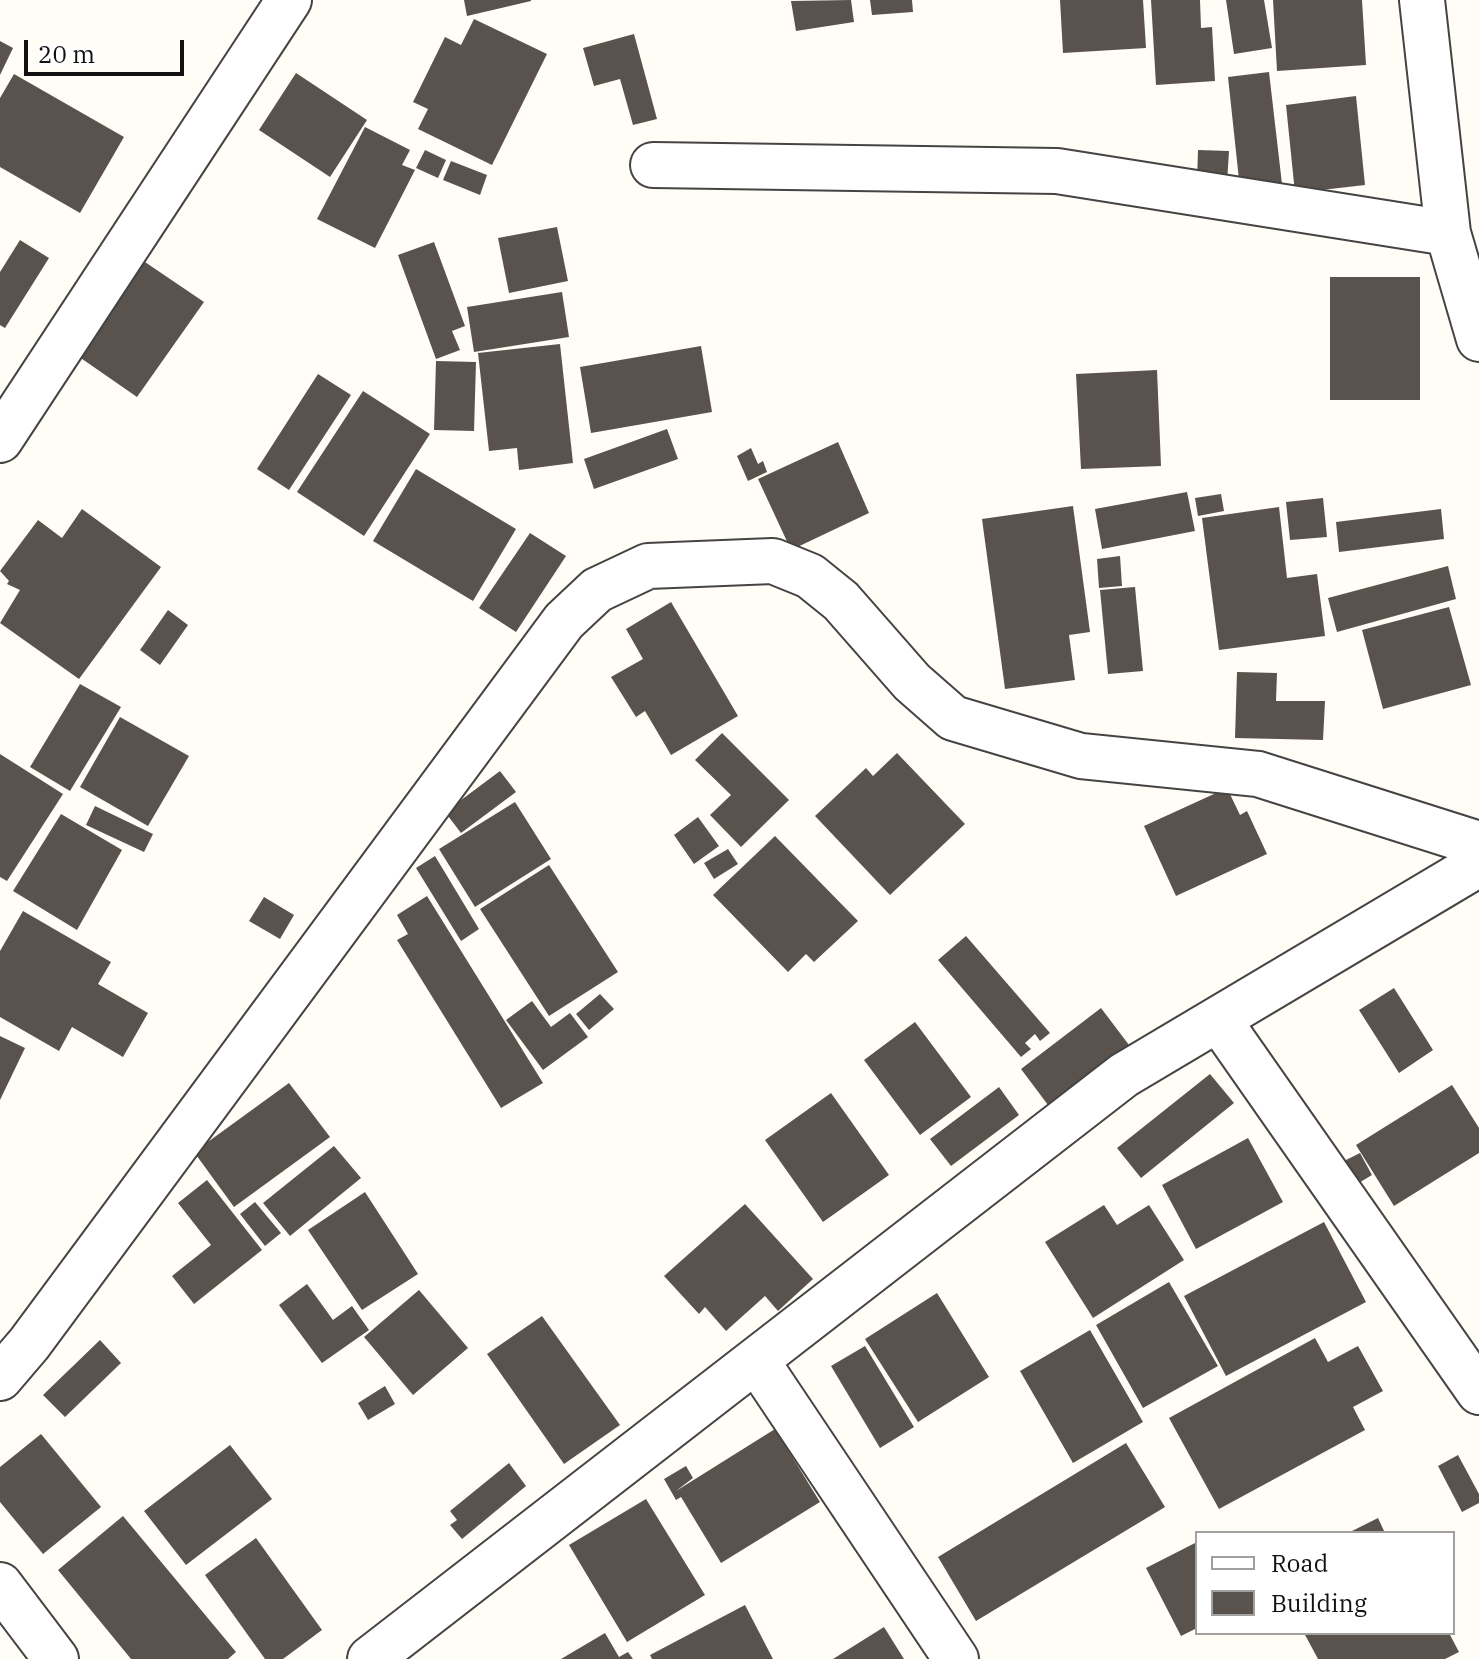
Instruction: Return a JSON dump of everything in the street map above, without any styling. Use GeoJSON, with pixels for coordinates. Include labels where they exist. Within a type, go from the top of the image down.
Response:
{"type":"FeatureCollection","features":[{"type":"Feature","properties":{"kind":"street"},"geometry":{"type":"LineString","coordinates":[[0,440],[289,0]]}},
{"type":"Feature","properties":{"kind":"street"},"geometry":{"type":"LineString","coordinates":[[1422,0],[1448,233],[1479,339]]}},
{"type":"Feature","properties":{"kind":"street"},"geometry":{"type":"LineString","coordinates":[[653,165],[1057,171],[1448,233]]}},
{"type":"Feature","properties":{"kind":"street"},"geometry":{"type":"LineString","coordinates":[[0,1378],[29,1344],[564,621],[597,590],[648,566],[773,561],[810,576],[841,601],[912,682],[953,718],[1081,756],[1258,774],[1479,844]]}},
{"type":"Feature","properties":{"kind":"street"},"geometry":{"type":"LineString","coordinates":[[370,1659],[1124,1075],[1479,864]]}},
{"type":"Feature","properties":{"kind":"street"},"geometry":{"type":"LineString","coordinates":[[1218,1019],[1479,1392]]}},
{"type":"Feature","properties":{"kind":"street"},"geometry":{"type":"LineString","coordinates":[[756,1360],[956,1659]]}},
{"type":"Feature","properties":{"kind":"street"},"geometry":{"type":"LineString","coordinates":[[0,1585],[56,1659]]}},
{"type":"Feature","properties":{"kind":"building"},"geometry":{"type":"Polygon","coordinates":[[[464,0],[531,0],[531,1],[467,16],[464,0]]]}},
{"type":"Feature","properties":{"kind":"building"},"geometry":{"type":"Polygon","coordinates":[[[851,0],[854,22],[796,31],[791,1],[851,0]]]}},
{"type":"Feature","properties":{"kind":"building"},"geometry":{"type":"Polygon","coordinates":[[[870,0],[912,0],[913,12],[872,15],[870,0]]]}},
{"type":"Feature","properties":{"kind":"building"},"geometry":{"type":"Polygon","coordinates":[[[1060,0],[1143,0],[1146,48],[1063,53],[1060,0]]]}},
{"type":"Feature","properties":{"kind":"building"},"geometry":{"type":"Polygon","coordinates":[[[1151,0],[1200,0],[1201,28],[1212,27],[1215,81],[1156,85],[1151,0]]]}},
{"type":"Feature","properties":{"kind":"building"},"geometry":{"type":"Polygon","coordinates":[[[1226,0],[1264,0],[1272,48],[1234,54],[1226,0]]]}},
{"type":"Feature","properties":{"kind":"building"},"geometry":{"type":"Polygon","coordinates":[[[1273,0],[1362,0],[1366,65],[1277,71],[1273,0]]]}},
{"type":"Feature","properties":{"kind":"building"},"geometry":{"type":"Polygon","coordinates":[[[474,19],[547,54],[492,165],[418,129],[428,109],[413,102],[445,37],[461,45],[474,19]]]}},
{"type":"Feature","properties":{"kind":"building"},"geometry":{"type":"Polygon","coordinates":[[[634,34],[657,119],[633,125],[620,79],[594,86],[583,48],[634,34]]]}},
{"type":"Feature","properties":{"kind":"building"},"geometry":{"type":"Polygon","coordinates":[[[0,41],[13,48],[0,75],[0,41]]]}},
{"type":"Feature","properties":{"kind":"building"},"geometry":{"type":"Polygon","coordinates":[[[1269,72],[1282,184],[1240,189],[1228,77],[1269,72]]]}},
{"type":"Feature","properties":{"kind":"building"},"geometry":{"type":"Polygon","coordinates":[[[296,73],[367,120],[330,177],[259,130],[296,73]]]}},
{"type":"Feature","properties":{"kind":"building"},"geometry":{"type":"Polygon","coordinates":[[[14,74],[124,137],[80,213],[0,167],[0,98],[14,74]]]}},
{"type":"Feature","properties":{"kind":"building"},"geometry":{"type":"Polygon","coordinates":[[[1356,96],[1365,185],[1295,193],[1286,105],[1356,96]]]}},
{"type":"Feature","properties":{"kind":"building"},"geometry":{"type":"Polygon","coordinates":[[[365,127],[410,150],[402,165],[415,170],[375,248],[317,219],[365,127]]]}},
{"type":"Feature","properties":{"kind":"building"},"geometry":{"type":"Polygon","coordinates":[[[425,150],[446,160],[438,178],[416,168],[425,150]]]}},
{"type":"Feature","properties":{"kind":"building"},"geometry":{"type":"Polygon","coordinates":[[[1198,150],[1229,151],[1227,183],[1197,181],[1198,150]]]}},
{"type":"Feature","properties":{"kind":"building"},"geometry":{"type":"Polygon","coordinates":[[[451,161],[487,175],[480,195],[443,180],[451,161]]]}},
{"type":"Feature","properties":{"kind":"building"},"geometry":{"type":"Polygon","coordinates":[[[557,227],[568,281],[509,293],[498,238],[557,227]]]}},
{"type":"Feature","properties":{"kind":"building"},"geometry":{"type":"Polygon","coordinates":[[[20,240],[49,258],[5,328],[0,325],[0,272],[20,240]]]}},
{"type":"Feature","properties":{"kind":"building"},"geometry":{"type":"Polygon","coordinates":[[[434,242],[465,326],[452,331],[460,350],[436,359],[398,255],[434,242]]]}},
{"type":"Feature","properties":{"kind":"building"},"geometry":{"type":"Polygon","coordinates":[[[142,260],[204,302],[137,397],[75,354],[142,260]]]}},
{"type":"Feature","properties":{"kind":"building"},"geometry":{"type":"Polygon","coordinates":[[[1330,277],[1420,277],[1420,400],[1330,400],[1330,277]]]}},
{"type":"Feature","properties":{"kind":"building"},"geometry":{"type":"Polygon","coordinates":[[[562,292],[569,337],[474,352],[467,307],[562,292]]]}},
{"type":"Feature","properties":{"kind":"building"},"geometry":{"type":"Polygon","coordinates":[[[560,344],[573,463],[519,470],[517,448],[489,451],[478,353],[560,344]]]}},
{"type":"Feature","properties":{"kind":"building"},"geometry":{"type":"Polygon","coordinates":[[[701,346],[712,412],[591,433],[580,367],[701,346]]]}},
{"type":"Feature","properties":{"kind":"building"},"geometry":{"type":"Polygon","coordinates":[[[436,361],[476,362],[474,431],[434,430],[436,361]]]}},
{"type":"Feature","properties":{"kind":"building"},"geometry":{"type":"Polygon","coordinates":[[[1157,370],[1161,466],[1081,469],[1076,374],[1157,370]]]}},
{"type":"Feature","properties":{"kind":"building"},"geometry":{"type":"Polygon","coordinates":[[[318,374],[351,395],[289,490],[257,469],[318,374]]]}},
{"type":"Feature","properties":{"kind":"building"},"geometry":{"type":"Polygon","coordinates":[[[363,391],[430,434],[364,536],[297,492],[363,391]]]}},
{"type":"Feature","properties":{"kind":"building"},"geometry":{"type":"Polygon","coordinates":[[[667,429],[678,459],[594,489],[584,459],[667,429]]]}},
{"type":"Feature","properties":{"kind":"building"},"geometry":{"type":"Polygon","coordinates":[[[838,442],[869,513],[791,550],[758,479],[838,442]]]}},
{"type":"Feature","properties":{"kind":"building"},"geometry":{"type":"Polygon","coordinates":[[[751,448],[758,464],[763,461],[767,472],[748,481],[737,456],[751,448]]]}},
{"type":"Feature","properties":{"kind":"building"},"geometry":{"type":"Polygon","coordinates":[[[416,469],[516,529],[473,601],[373,541],[416,469]]]}},
{"type":"Feature","properties":{"kind":"building"},"geometry":{"type":"Polygon","coordinates":[[[1187,492],[1195,531],[1102,549],[1095,509],[1187,492]]]}},
{"type":"Feature","properties":{"kind":"building"},"geometry":{"type":"Polygon","coordinates":[[[1221,494],[1224,511],[1198,516],[1195,498],[1221,494]]]}},
{"type":"Feature","properties":{"kind":"building"},"geometry":{"type":"Polygon","coordinates":[[[1323,498],[1327,537],[1290,540],[1286,502],[1323,498]]]}},
{"type":"Feature","properties":{"kind":"building"},"geometry":{"type":"Polygon","coordinates":[[[1073,506],[1090,632],[1069,635],[1075,680],[1005,689],[982,519],[1073,506]]]}},
{"type":"Feature","properties":{"kind":"building"},"geometry":{"type":"Polygon","coordinates":[[[1279,507],[1287,578],[1317,574],[1325,636],[1219,650],[1202,518],[1279,507]]]}},
{"type":"Feature","properties":{"kind":"building"},"geometry":{"type":"Polygon","coordinates":[[[82,509],[161,567],[79,679],[0,623],[20,590],[7,584],[9,581],[0,571],[38,520],[62,538],[82,509]]]}},
{"type":"Feature","properties":{"kind":"building"},"geometry":{"type":"Polygon","coordinates":[[[1441,509],[1444,539],[1339,552],[1336,522],[1441,509]]]}},
{"type":"Feature","properties":{"kind":"building"},"geometry":{"type":"Polygon","coordinates":[[[530,533],[566,556],[516,632],[479,608],[530,533]]]}},
{"type":"Feature","properties":{"kind":"building"},"geometry":{"type":"Polygon","coordinates":[[[1120,556],[1122,586],[1099,588],[1097,559],[1120,556]]]}},
{"type":"Feature","properties":{"kind":"building"},"geometry":{"type":"Polygon","coordinates":[[[1448,566],[1456,599],[1337,632],[1328,598],[1448,566]]]}},
{"type":"Feature","properties":{"kind":"building"},"geometry":{"type":"Polygon","coordinates":[[[1135,587],[1143,671],[1108,674],[1100,590],[1135,587]]]}},
{"type":"Feature","properties":{"kind":"building"},"geometry":{"type":"Polygon","coordinates":[[[671,602],[738,716],[671,755],[645,711],[636,717],[611,677],[643,659],[626,629],[671,602]]]}},
{"type":"Feature","properties":{"kind":"building"},"geometry":{"type":"Polygon","coordinates":[[[1449,607],[1471,685],[1383,709],[1362,630],[1449,607]]]}},
{"type":"Feature","properties":{"kind":"building"},"geometry":{"type":"Polygon","coordinates":[[[168,610],[188,625],[160,665],[140,650],[168,610]]]}},
{"type":"Feature","properties":{"kind":"building"},"geometry":{"type":"Polygon","coordinates":[[[1237,672],[1277,673],[1276,701],[1325,701],[1323,740],[1235,738],[1237,672]]]}},
{"type":"Feature","properties":{"kind":"building"},"geometry":{"type":"Polygon","coordinates":[[[80,684],[121,707],[70,791],[30,767],[80,684]]]}},
{"type":"Feature","properties":{"kind":"building"},"geometry":{"type":"Polygon","coordinates":[[[120,717],[189,756],[148,826],[80,787],[120,717]]]}},
{"type":"Feature","properties":{"kind":"building"},"geometry":{"type":"Polygon","coordinates":[[[722,733],[789,800],[741,847],[710,815],[731,795],[695,760],[722,733]]]}},
{"type":"Feature","properties":{"kind":"building"},"geometry":{"type":"Polygon","coordinates":[[[897,753],[965,824],[890,895],[815,816],[866,768],[873,776],[897,753]]]}},
{"type":"Feature","properties":{"kind":"building"},"geometry":{"type":"Polygon","coordinates":[[[0,754],[63,794],[7,881],[0,877],[0,754]]]}},
{"type":"Feature","properties":{"kind":"building"},"geometry":{"type":"Polygon","coordinates":[[[500,771],[516,792],[461,833],[445,812],[500,771]]]}},
{"type":"Feature","properties":{"kind":"building"},"geometry":{"type":"Polygon","coordinates":[[[1227,788],[1240,815],[1247,811],[1267,854],[1176,896],[1144,826],[1227,788]]]}},
{"type":"Feature","properties":{"kind":"building"},"geometry":{"type":"Polygon","coordinates":[[[515,802],[551,859],[475,907],[439,849],[515,802]]]}},
{"type":"Feature","properties":{"kind":"building"},"geometry":{"type":"Polygon","coordinates":[[[95,806],[153,834],[144,852],[86,825],[95,806]]]}},
{"type":"Feature","properties":{"kind":"building"},"geometry":{"type":"Polygon","coordinates":[[[61,814],[122,850],[77,930],[13,891],[61,814]]]}},
{"type":"Feature","properties":{"kind":"building"},"geometry":{"type":"Polygon","coordinates":[[[698,817],[719,846],[694,864],[674,835],[698,817]]]}},
{"type":"Feature","properties":{"kind":"building"},"geometry":{"type":"Polygon","coordinates":[[[775,836],[858,921],[814,962],[806,954],[788,972],[713,895],[775,836]]]}},
{"type":"Feature","properties":{"kind":"building"},"geometry":{"type":"Polygon","coordinates":[[[728,849],[738,864],[714,879],[704,863],[728,849]]]}},
{"type":"Feature","properties":{"kind":"building"},"geometry":{"type":"Polygon","coordinates":[[[435,856],[479,929],[461,941],[416,868],[435,856]]]}},
{"type":"Feature","properties":{"kind":"building"},"geometry":{"type":"Polygon","coordinates":[[[549,865],[618,972],[549,1016],[480,909],[549,865]]]}},
{"type":"Feature","properties":{"kind":"building"},"geometry":{"type":"Polygon","coordinates":[[[427,896],[543,1083],[501,1108],[397,940],[408,934],[397,915],[427,896]]]}},
{"type":"Feature","properties":{"kind":"building"},"geometry":{"type":"Polygon","coordinates":[[[264,897],[294,915],[280,939],[249,921],[264,897]]]}},
{"type":"Feature","properties":{"kind":"building"},"geometry":{"type":"Polygon","coordinates":[[[23,911],[111,962],[98,984],[148,1013],[123,1057],[72,1027],[59,1051],[0,1017],[0,951],[23,911]]]}},
{"type":"Feature","properties":{"kind":"building"},"geometry":{"type":"Polygon","coordinates":[[[966,936],[1050,1033],[1040,1041],[1035,1034],[1025,1043],[1031,1049],[1021,1057],[938,960],[966,936]]]}},
{"type":"Feature","properties":{"kind":"building"},"geometry":{"type":"Polygon","coordinates":[[[1394,988],[1433,1050],[1399,1073],[1359,1010],[1394,988]]]}},
{"type":"Feature","properties":{"kind":"building"},"geometry":{"type":"Polygon","coordinates":[[[600,994],[614,1009],[589,1030],[576,1014],[600,994]]]}},
{"type":"Feature","properties":{"kind":"building"},"geometry":{"type":"Polygon","coordinates":[[[532,1001],[551,1027],[570,1013],[588,1037],[543,1070],[506,1020],[532,1001]]]}},
{"type":"Feature","properties":{"kind":"building"},"geometry":{"type":"Polygon","coordinates":[[[1101,1008],[1129,1045],[1048,1105],[1021,1069],[1101,1008]]]}},
{"type":"Feature","properties":{"kind":"building"},"geometry":{"type":"Polygon","coordinates":[[[915,1022],[971,1097],[920,1135],[864,1060],[915,1022]]]}},
{"type":"Feature","properties":{"kind":"building"},"geometry":{"type":"Polygon","coordinates":[[[0,1036],[25,1048],[0,1100],[0,1036]]]}},
{"type":"Feature","properties":{"kind":"building"},"geometry":{"type":"Polygon","coordinates":[[[1210,1074],[1234,1103],[1141,1178],[1117,1148],[1210,1074]]]}},
{"type":"Feature","properties":{"kind":"building"},"geometry":{"type":"Polygon","coordinates":[[[289,1083],[330,1137],[234,1207],[194,1152],[289,1083]]]}},
{"type":"Feature","properties":{"kind":"building"},"geometry":{"type":"Polygon","coordinates":[[[1452,1085],[1479,1128],[1479,1153],[1394,1206],[1356,1145],[1452,1085]]]}},
{"type":"Feature","properties":{"kind":"building"},"geometry":{"type":"Polygon","coordinates":[[[999,1087],[1019,1115],[951,1166],[930,1139],[999,1087]]]}},
{"type":"Feature","properties":{"kind":"building"},"geometry":{"type":"Polygon","coordinates":[[[831,1093],[889,1175],[823,1222],[765,1140],[831,1093]]]}},
{"type":"Feature","properties":{"kind":"building"},"geometry":{"type":"Polygon","coordinates":[[[1248,1138],[1283,1202],[1196,1249],[1162,1185],[1248,1138]]]}},
{"type":"Feature","properties":{"kind":"building"},"geometry":{"type":"Polygon","coordinates":[[[334,1146],[361,1178],[290,1236],[263,1203],[334,1146]]]}},
{"type":"Feature","properties":{"kind":"building"},"geometry":{"type":"Polygon","coordinates":[[[1360,1153],[1372,1175],[1357,1184],[1344,1161],[1360,1153]]]}},
{"type":"Feature","properties":{"kind":"building"},"geometry":{"type":"Polygon","coordinates":[[[207,1180],[262,1250],[194,1304],[172,1276],[211,1245],[178,1203],[207,1180]]]}},
{"type":"Feature","properties":{"kind":"building"},"geometry":{"type":"Polygon","coordinates":[[[365,1192],[418,1274],[362,1310],[308,1230],[365,1192]]]}},
{"type":"Feature","properties":{"kind":"building"},"geometry":{"type":"Polygon","coordinates":[[[255,1202],[281,1233],[265,1246],[240,1214],[255,1202]]]}},
{"type":"Feature","properties":{"kind":"building"},"geometry":{"type":"Polygon","coordinates":[[[745,1204],[813,1279],[778,1311],[765,1296],[726,1331],[705,1307],[699,1314],[664,1276],[745,1204]]]}},
{"type":"Feature","properties":{"kind":"building"},"geometry":{"type":"Polygon","coordinates":[[[1104,1205],[1117,1225],[1149,1205],[1184,1260],[1093,1318],[1045,1242],[1104,1205]]]}},
{"type":"Feature","properties":{"kind":"building"},"geometry":{"type":"Polygon","coordinates":[[[1324,1222],[1366,1302],[1226,1376],[1184,1296],[1324,1222]]]}},
{"type":"Feature","properties":{"kind":"building"},"geometry":{"type":"Polygon","coordinates":[[[1169,1282],[1218,1366],[1143,1408],[1096,1325],[1169,1282]]]}},
{"type":"Feature","properties":{"kind":"building"},"geometry":{"type":"Polygon","coordinates":[[[307,1284],[333,1320],[352,1306],[369,1330],[322,1363],[279,1305],[307,1284]]]}},
{"type":"Feature","properties":{"kind":"building"},"geometry":{"type":"Polygon","coordinates":[[[419,1290],[468,1348],[413,1395],[364,1337],[419,1290]]]}},
{"type":"Feature","properties":{"kind":"building"},"geometry":{"type":"Polygon","coordinates":[[[937,1293],[989,1377],[918,1422],[865,1339],[937,1293]]]}},
{"type":"Feature","properties":{"kind":"building"},"geometry":{"type":"Polygon","coordinates":[[[542,1316],[620,1425],[564,1464],[487,1354],[542,1316]]]}},
{"type":"Feature","properties":{"kind":"building"},"geometry":{"type":"Polygon","coordinates":[[[1090,1330],[1143,1422],[1073,1463],[1020,1371],[1090,1330]]]}},
{"type":"Feature","properties":{"kind":"building"},"geometry":{"type":"Polygon","coordinates":[[[1315,1338],[1328,1362],[1358,1346],[1383,1391],[1353,1407],[1365,1430],[1219,1509],[1169,1418],[1315,1338]]]}},
{"type":"Feature","properties":{"kind":"building"},"geometry":{"type":"Polygon","coordinates":[[[100,1340],[121,1363],[65,1417],[43,1395],[100,1340]]]}},
{"type":"Feature","properties":{"kind":"building"},"geometry":{"type":"Polygon","coordinates":[[[865,1346],[914,1427],[880,1448],[831,1366],[865,1346]]]}},
{"type":"Feature","properties":{"kind":"building"},"geometry":{"type":"Polygon","coordinates":[[[385,1386],[395,1404],[368,1420],[358,1403],[385,1386]]]}},
{"type":"Feature","properties":{"kind":"building"},"geometry":{"type":"Polygon","coordinates":[[[775,1429],[820,1502],[721,1563],[681,1497],[676,1500],[664,1479],[686,1466],[693,1478],[676,1491],[775,1429]]]}},
{"type":"Feature","properties":{"kind":"building"},"geometry":{"type":"Polygon","coordinates":[[[41,1434],[101,1507],[43,1554],[0,1502],[0,1467],[41,1434]]]}},
{"type":"Feature","properties":{"kind":"building"},"geometry":{"type":"Polygon","coordinates":[[[1126,1443],[1165,1507],[976,1621],[938,1557],[1126,1443]]]}},
{"type":"Feature","properties":{"kind":"building"},"geometry":{"type":"Polygon","coordinates":[[[230,1445],[272,1499],[186,1565],[144,1511],[230,1445]]]}},
{"type":"Feature","properties":{"kind":"building"},"geometry":{"type":"Polygon","coordinates":[[[1458,1455],[1479,1494],[1479,1503],[1462,1512],[1438,1466],[1458,1455]]]}},
{"type":"Feature","properties":{"kind":"building"},"geometry":{"type":"Polygon","coordinates":[[[509,1463],[526,1486],[462,1539],[450,1525],[457,1520],[450,1511],[509,1463]]]}},
{"type":"Feature","properties":{"kind":"building"},"geometry":{"type":"Polygon","coordinates":[[[646,1499],[705,1595],[627,1642],[569,1545],[646,1499]]]}},
{"type":"Feature","properties":{"kind":"building"},"geometry":{"type":"Polygon","coordinates":[[[123,1516],[236,1652],[228,1659],[131,1659],[58,1570],[123,1516]]]}},
{"type":"Feature","properties":{"kind":"building"},"geometry":{"type":"Polygon","coordinates":[[[1378,1518],[1384,1531],[1352,1531],[1378,1518]]]}},
{"type":"Feature","properties":{"kind":"building"},"geometry":{"type":"Polygon","coordinates":[[[256,1538],[322,1630],[283,1659],[265,1659],[205,1575],[256,1538]]]}},
{"type":"Feature","properties":{"kind":"building"},"geometry":{"type":"Polygon","coordinates":[[[1195,1543],[1195,1629],[1181,1636],[1146,1568],[1195,1543]]]}},
{"type":"Feature","properties":{"kind":"building"},"geometry":{"type":"Polygon","coordinates":[[[745,1605],[773,1659],[652,1659],[650,1655],[745,1605]]]}},
{"type":"Feature","properties":{"kind":"building"},"geometry":{"type":"Polygon","coordinates":[[[884,1627],[904,1659],[833,1659],[884,1627]]]}},
{"type":"Feature","properties":{"kind":"building"},"geometry":{"type":"Polygon","coordinates":[[[605,1633],[619,1657],[628,1652],[633,1659],[561,1659],[605,1633]]]}},
{"type":"Feature","properties":{"kind":"building"},"geometry":{"type":"Polygon","coordinates":[[[1305,1635],[1450,1635],[1459,1652],[1445,1659],[1318,1659],[1305,1635]]]}}]}
